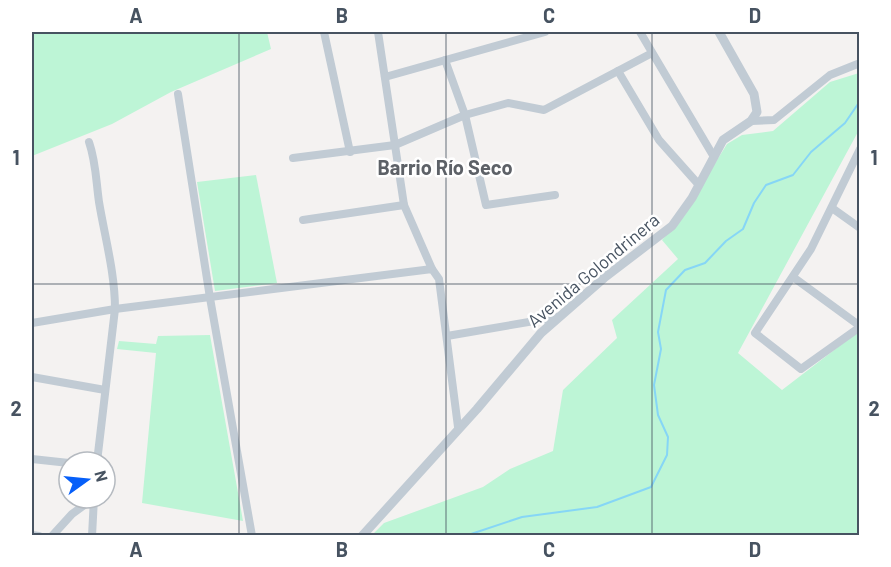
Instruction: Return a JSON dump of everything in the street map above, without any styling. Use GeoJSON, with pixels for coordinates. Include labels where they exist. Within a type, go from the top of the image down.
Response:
{"type":"FeatureCollection","features":[{"type":"Feature","properties":{"kind":"street"},"geometry":{"type":"LineString","coordinates":[[324,32],[350,152]]}},
{"type":"Feature","properties":{"kind":"street"},"geometry":{"type":"LineString","coordinates":[[378,32],[404,205],[432,269],[439,279],[458,427]]}},
{"type":"Feature","properties":{"kind":"street"},"geometry":{"type":"LineString","coordinates":[[385,77],[545,32]]}},
{"type":"Feature","properties":{"kind":"street"},"geometry":{"type":"LineString","coordinates":[[640,32],[714,157]]}},
{"type":"Feature","properties":{"kind":"street"},"geometry":{"type":"LineString","coordinates":[[719,32],[754,94],[757,112],[751,121]]}},
{"type":"Feature","properties":{"kind":"street"},"geometry":{"type":"LineString","coordinates":[[293,158],[350,152],[395,144],[465,115],[508,103],[544,110],[652,53]]}},
{"type":"Feature","properties":{"kind":"street"},"geometry":{"type":"LineString","coordinates":[[445,60],[465,115],[486,205],[555,195]]}},
{"type":"Feature","properties":{"kind":"street","name":"Avenida Golondrinera"},"geometry":{"type":"LineString","coordinates":[[362,536],[558,317],[659,238],[681,214],[723,140],[751,121],[774,120],[831,75],[860,63]]}},
{"type":"Feature","properties":{"kind":"street"},"geometry":{"type":"LineString","coordinates":[[618,71],[659,140],[699,185]]}},
{"type":"Feature","properties":{"kind":"street"},"geometry":{"type":"LineString","coordinates":[[178,94],[210,298],[252,536]]}},
{"type":"Feature","properties":{"kind":"street"},"geometry":{"type":"LineString","coordinates":[[89,142],[95,162],[99,201],[115,286],[115,309],[98,450]]}},
{"type":"Feature","properties":{"kind":"street"},"geometry":{"type":"LineString","coordinates":[[793,277],[860,326],[801,369],[755,333],[793,277],[832,208],[860,149]]}},
{"type":"Feature","properties":{"kind":"street"},"geometry":{"type":"LineString","coordinates":[[303,220],[404,205]]}},
{"type":"Feature","properties":{"kind":"street"},"geometry":{"type":"LineString","coordinates":[[832,208],[860,228]]}},
{"type":"Feature","properties":{"kind":"street"},"geometry":{"type":"LineString","coordinates":[[32,323],[115,309],[432,269]]}},
{"type":"Feature","properties":{"kind":"street"},"geometry":{"type":"LineString","coordinates":[[447,336],[558,317]]}},
{"type":"Feature","properties":{"kind":"street"},"geometry":{"type":"LineString","coordinates":[[32,377],[105,390]]}},
{"type":"Feature","properties":{"kind":"street"},"geometry":{"type":"LineString","coordinates":[[32,459],[57,462]]}},
{"type":"Feature","properties":{"kind":"street"},"geometry":{"type":"LineString","coordinates":[[52,536],[78,510]]}},
{"type":"Feature","properties":{"kind":"street"},"geometry":{"type":"LineString","coordinates":[[92,536],[93,510]]}},
{"type":"Feature","properties":{"kind":"street"},"geometry":{"type":"LineString","coordinates":[[32,534],[39,536]]}},
{"type":"Feature","properties":{"kind":"green space"},"geometry":{"type":"Polygon","coordinates":[[[32,32],[267,32],[271,49],[171,92],[112,124],[32,156],[32,32]]]}},
{"type":"Feature","properties":{"kind":"green space"},"geometry":{"type":"Polygon","coordinates":[[[859,73],[859,130],[738,353],[782,390],[859,331],[859,535],[371,536],[384,523],[483,487],[510,469],[553,451],[563,390],[617,338],[612,320],[678,259],[662,240],[681,218],[727,144],[742,135],[773,131],[830,82],[859,73]]]}},
{"type":"Feature","properties":{"kind":"green space"},"geometry":{"type":"Polygon","coordinates":[[[256,175],[277,283],[215,291],[197,182],[256,175]]]}},
{"type":"Feature","properties":{"kind":"green space"},"geometry":{"type":"Polygon","coordinates":[[[210,335],[243,521],[142,503],[156,353],[117,349],[119,341],[156,344],[158,336],[210,335]]]}},
{"type":"Feature","properties":{"kind":"waterway"},"geometry":{"type":"LineString","coordinates":[[465,536],[522,517],[597,507],[651,487],[667,455],[668,437],[658,415],[654,385],[661,349],[658,332],[666,290],[685,270],[705,263],[726,241],[743,229],[754,203],[766,185],[793,175],[811,152],[845,123],[860,101]]}},
{"type":"Feature","properties":{"kind":"district","name":"Barrio Río Seco"},"geometry":{"type":"Point","coordinates":[445,167]}}]}
